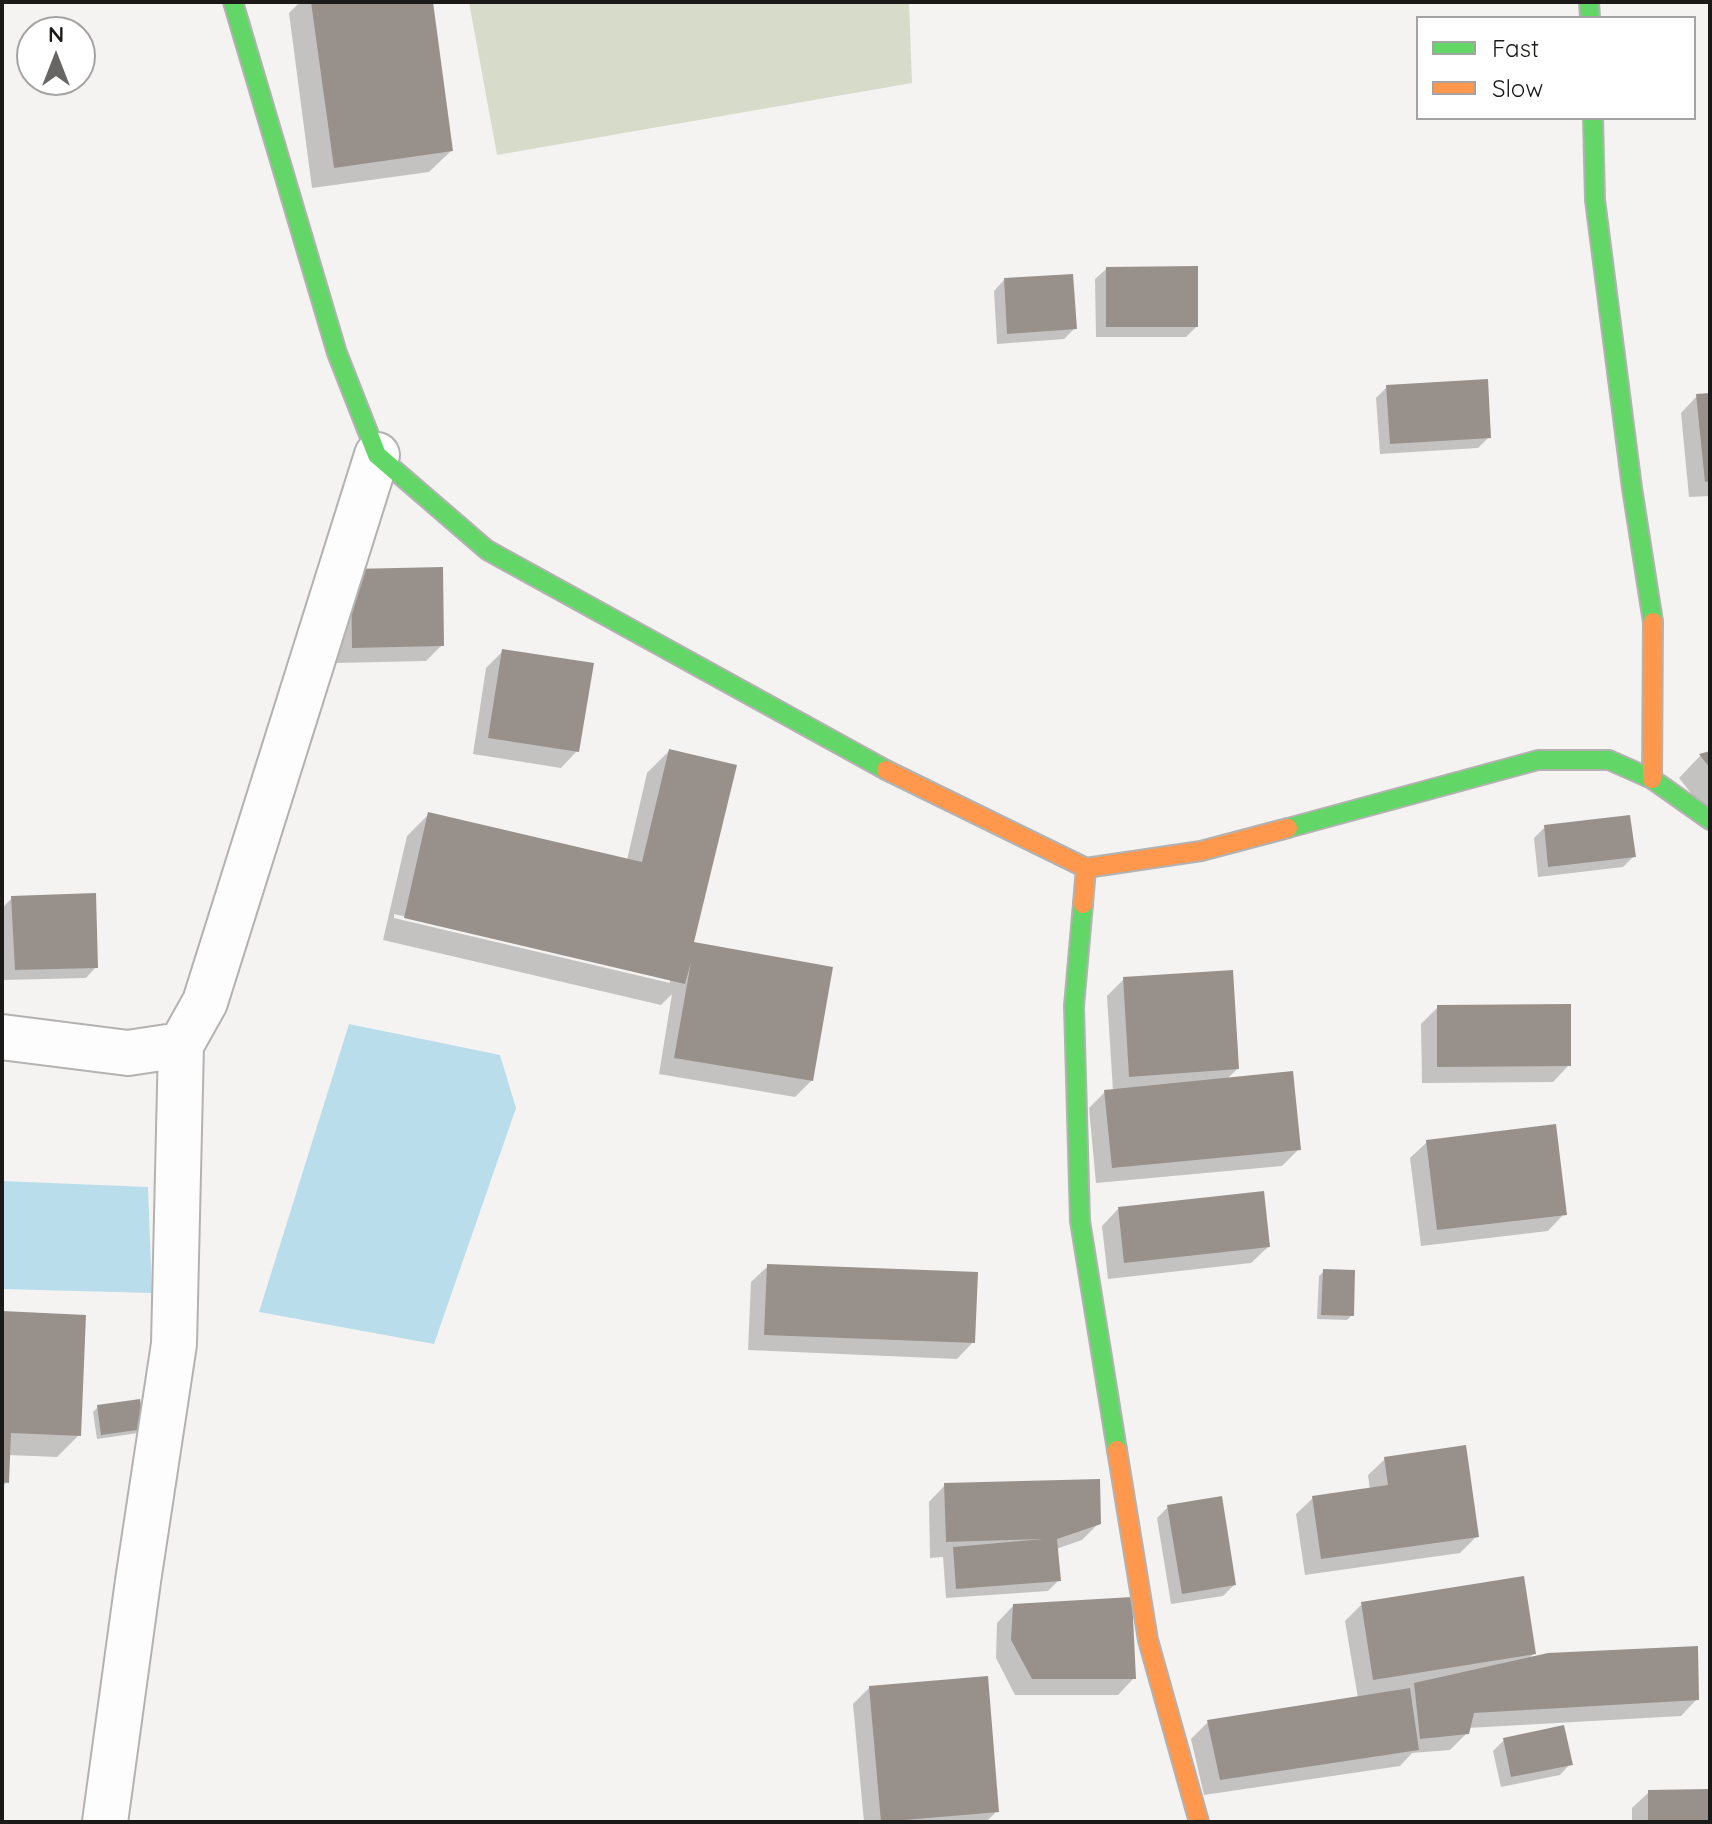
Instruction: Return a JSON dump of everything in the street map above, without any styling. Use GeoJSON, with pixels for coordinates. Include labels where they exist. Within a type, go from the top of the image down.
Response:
{"type":"FeatureCollection","features":[{"type":"Feature","properties":{"kind":"street"},"geometry":{"type":"LineString","coordinates":[[233,2],[337,353],[377,455],[487,550],[871,763],[1086,868],[1201,851],[1538,760],[1609,760],[1652,779],[1710,820]]}},
{"type":"Feature","properties":{"kind":"street"},"geometry":{"type":"LineString","coordinates":[[1593,120],[1595,200],[1632,488],[1653,619],[1652,779]]}},
{"type":"Feature","properties":{"kind":"street"},"geometry":{"type":"LineString","coordinates":[[105,1822],[174,1344],[181,1045],[205,1002],[377,455]]}},
{"type":"Feature","properties":{"kind":"street"},"geometry":{"type":"LineString","coordinates":[[1086,868],[1074,1006],[1080,1221],[1148,1640],[1199,1822]]}},
{"type":"Feature","properties":{"kind":"street"},"geometry":{"type":"LineString","coordinates":[[2,1037],[128,1053],[181,1045]]}},
{"type":"Feature","properties":{"kind":"green space"},"geometry":{"type":"Polygon","coordinates":[[[469,2],[909,2],[912,83],[497,155],[469,2]]]}},
{"type":"Feature","properties":{"kind":"water"},"geometry":{"type":"Polygon","coordinates":[[[349,1024],[500,1055],[516,1108],[434,1344],[259,1312],[349,1024]]]}},
{"type":"Feature","properties":{"kind":"water"},"geometry":{"type":"Polygon","coordinates":[[[2,1181],[148,1187],[152,1293],[2,1289],[2,1181]]]}},
{"type":"Feature","properties":{"kind":"building"},"geometry":{"type":"Polygon","coordinates":[[[311,2],[433,2],[453,151],[334,168],[311,2]]]}},
{"type":"Feature","properties":{"kind":"building"},"geometry":{"type":"Polygon","coordinates":[[[1198,266],[1198,327],[1106,327],[1106,267],[1198,266]]]}},
{"type":"Feature","properties":{"kind":"building"},"geometry":{"type":"Polygon","coordinates":[[[1073,274],[1077,329],[1007,334],[1004,278],[1073,274]]]}},
{"type":"Feature","properties":{"kind":"building"},"geometry":{"type":"Polygon","coordinates":[[[1488,379],[1491,438],[1390,444],[1386,385],[1488,379]]]}},
{"type":"Feature","properties":{"kind":"building"},"geometry":{"type":"Polygon","coordinates":[[[1710,393],[1710,481],[1705,482],[1696,394],[1710,393]]]}},
{"type":"Feature","properties":{"kind":"building"},"geometry":{"type":"Polygon","coordinates":[[[443,567],[444,646],[352,648],[351,569],[443,567]]]}},
{"type":"Feature","properties":{"kind":"building"},"geometry":{"type":"Polygon","coordinates":[[[502,649],[594,663],[579,752],[488,738],[502,649]]]}},
{"type":"Feature","properties":{"kind":"building"},"geometry":{"type":"Polygon","coordinates":[[[669,749],[737,765],[694,942],[833,967],[813,1081],[674,1058],[691,962],[685,984],[404,918],[428,812],[642,862],[669,749]]]}},
{"type":"Feature","properties":{"kind":"building"},"geometry":{"type":"Polygon","coordinates":[[[1710,751],[1710,768],[1699,754],[1710,751]]]}},
{"type":"Feature","properties":{"kind":"building"},"geometry":{"type":"Polygon","coordinates":[[[1630,815],[1636,857],[1548,867],[1544,825],[1630,815]]]}},
{"type":"Feature","properties":{"kind":"building"},"geometry":{"type":"Polygon","coordinates":[[[96,893],[98,968],[15,970],[11,896],[96,893]]]}},
{"type":"Feature","properties":{"kind":"building"},"geometry":{"type":"Polygon","coordinates":[[[1233,970],[1239,1069],[1129,1077],[1123,977],[1233,970]]]}},
{"type":"Feature","properties":{"kind":"building"},"geometry":{"type":"Polygon","coordinates":[[[1571,1004],[1571,1066],[1437,1067],[1437,1005],[1571,1004]]]}},
{"type":"Feature","properties":{"kind":"building"},"geometry":{"type":"Polygon","coordinates":[[[1293,1071],[1301,1150],[1112,1168],[1104,1090],[1293,1071]]]}},
{"type":"Feature","properties":{"kind":"building"},"geometry":{"type":"Polygon","coordinates":[[[1556,1124],[1567,1215],[1437,1230],[1426,1140],[1556,1124]]]}},
{"type":"Feature","properties":{"kind":"building"},"geometry":{"type":"Polygon","coordinates":[[[1264,1191],[1270,1247],[1124,1263],[1118,1207],[1264,1191]]]}},
{"type":"Feature","properties":{"kind":"building"},"geometry":{"type":"Polygon","coordinates":[[[767,1264],[978,1272],[975,1343],[764,1335],[767,1264]]]}},
{"type":"Feature","properties":{"kind":"building"},"geometry":{"type":"Polygon","coordinates":[[[1323,1269],[1355,1270],[1354,1316],[1321,1315],[1323,1269]]]}},
{"type":"Feature","properties":{"kind":"building"},"geometry":{"type":"Polygon","coordinates":[[[2,1311],[86,1315],[81,1436],[11,1433],[9,1483],[2,1482],[2,1311]]]}},
{"type":"Feature","properties":{"kind":"building"},"geometry":{"type":"Polygon","coordinates":[[[140,1399],[145,1429],[101,1435],[97,1405],[140,1399]]]}},
{"type":"Feature","properties":{"kind":"building"},"geometry":{"type":"Polygon","coordinates":[[[1466,1445],[1479,1537],[1321,1559],[1312,1496],[1388,1485],[1384,1457],[1466,1445]]]}},
{"type":"Feature","properties":{"kind":"building"},"geometry":{"type":"Polygon","coordinates":[[[1100,1479],[1101,1524],[1057,1539],[1061,1581],[956,1589],[953,1547],[1043,1539],[946,1542],[944,1483],[1100,1479]]]}},
{"type":"Feature","properties":{"kind":"building"},"geometry":{"type":"Polygon","coordinates":[[[1222,1496],[1236,1585],[1182,1594],[1167,1505],[1222,1496]]]}},
{"type":"Feature","properties":{"kind":"building"},"geometry":{"type":"Polygon","coordinates":[[[1524,1576],[1536,1654],[1373,1680],[1361,1602],[1524,1576]]]}},
{"type":"Feature","properties":{"kind":"building"},"geometry":{"type":"Polygon","coordinates":[[[1132,1597],[1136,1679],[1032,1679],[1011,1640],[1013,1604],[1132,1597]]]}},
{"type":"Feature","properties":{"kind":"building"},"geometry":{"type":"Polygon","coordinates":[[[1698,1646],[1699,1700],[1474,1713],[1469,1734],[1420,1739],[1414,1683],[1548,1653],[1698,1646]]]}},
{"type":"Feature","properties":{"kind":"building"},"geometry":{"type":"Polygon","coordinates":[[[988,1676],[999,1812],[881,1822],[869,1686],[988,1676]]]}},
{"type":"Feature","properties":{"kind":"building"},"geometry":{"type":"Polygon","coordinates":[[[1410,1688],[1419,1750],[1220,1780],[1207,1720],[1410,1688]]]}},
{"type":"Feature","properties":{"kind":"building"},"geometry":{"type":"Polygon","coordinates":[[[1564,1725],[1573,1765],[1511,1777],[1503,1738],[1564,1725]]]}},
{"type":"Feature","properties":{"kind":"building"},"geometry":{"type":"Polygon","coordinates":[[[1710,1789],[1710,1822],[1648,1822],[1648,1790],[1710,1789]]]}},
{"type":"Feature","properties":{"kind":"traffic: fast"},"geometry":{"type":"LineString","coordinates":[[233,2],[337,353],[377,455],[487,550],[886,770]]}},
{"type":"Feature","properties":{"kind":"traffic: fast"},"geometry":{"type":"LineString","coordinates":[[1589,2],[1590,16]]}},
{"type":"Feature","properties":{"kind":"traffic: fast"},"geometry":{"type":"LineString","coordinates":[[1593,120],[1595,200],[1632,488],[1653,622]]}},
{"type":"Feature","properties":{"kind":"traffic: fast"},"geometry":{"type":"LineString","coordinates":[[1288,828],[1538,760],[1609,760],[1652,779],[1710,820]]}},
{"type":"Feature","properties":{"kind":"traffic: fast"},"geometry":{"type":"LineString","coordinates":[[1083,904],[1074,1006],[1080,1221],[1117,1450]]}},
{"type":"Feature","properties":{"kind":"traffic: slow"},"geometry":{"type":"LineString","coordinates":[[1652,779],[1653,622]]}},
{"type":"Feature","properties":{"kind":"traffic: slow"},"geometry":{"type":"LineString","coordinates":[[886,770],[1086,868]]}},
{"type":"Feature","properties":{"kind":"traffic: slow"},"geometry":{"type":"LineString","coordinates":[[1083,904],[1086,868],[1201,851],[1288,828]]}},
{"type":"Feature","properties":{"kind":"traffic: slow"},"geometry":{"type":"LineString","coordinates":[[1117,1450],[1148,1640],[1199,1822]]}}]}
